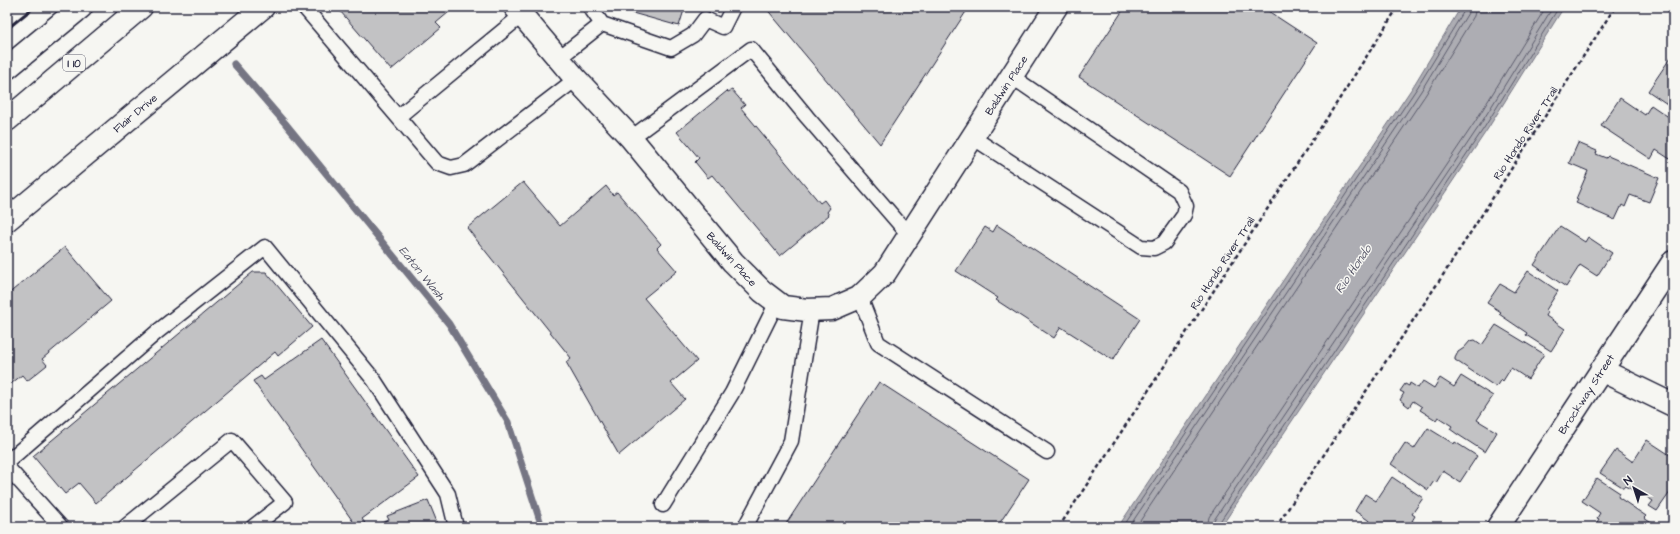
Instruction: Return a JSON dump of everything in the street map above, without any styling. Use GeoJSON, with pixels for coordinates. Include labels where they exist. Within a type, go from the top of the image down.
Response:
{"type":"FeatureCollection","features":[{"type":"Feature","properties":{"kind":"main road"},"geometry":{"type":"LineString","coordinates":[[7,68],[82,7]]}},
{"type":"Feature","properties":{"kind":"main road","name":"I 10"},"geometry":{"type":"LineString","coordinates":[[7,120],[141,7]]}},
{"type":"Feature","properties":{"kind":"main road","name":"Flair Drive"},"geometry":{"type":"LineString","coordinates":[[7,220],[263,7]]}},
{"type":"Feature","properties":{"kind":"main road","name":"Baldwin Place"},"geometry":{"type":"LineString","coordinates":[[518,11],[576,79],[631,138],[733,262],[762,291],[784,307],[812,310],[832,309],[860,297],[885,273],[1056,7]]}},
{"type":"Feature","properties":{"kind":"main road","name":"Brockway Street"},"geometry":{"type":"LineString","coordinates":[[1498,527],[1673,262]]}},
{"type":"Feature","properties":{"kind":"main road"},"geometry":{"type":"LineString","coordinates":[[1601,370],[1673,405]]}},
{"type":"Feature","properties":{"kind":"lane"},"geometry":{"type":"LineString","coordinates":[[304,7],[437,163],[451,168],[464,165],[576,79]]}},
{"type":"Feature","properties":{"kind":"lane"},"geometry":{"type":"LineString","coordinates":[[590,7],[602,24],[671,48],[693,35],[705,19],[723,26],[733,7]]}},
{"type":"Feature","properties":{"kind":"lane"},"geometry":{"type":"LineString","coordinates":[[398,116],[518,11]]}},
{"type":"Feature","properties":{"kind":"lane"},"geometry":{"type":"LineString","coordinates":[[559,58],[602,24]]}},
{"type":"Feature","properties":{"kind":"lane"},"geometry":{"type":"LineString","coordinates":[[631,138],[751,49],[807,117],[909,235]]}},
{"type":"Feature","properties":{"kind":"lane"},"geometry":{"type":"LineString","coordinates":[[972,137],[1141,247],[1154,248],[1164,243],[1184,215],[1186,206],[1179,191],[1011,76]]}},
{"type":"Feature","properties":{"kind":"lane"},"geometry":{"type":"LineString","coordinates":[[7,462],[157,332],[265,247],[374,380],[448,494],[456,527]]}},
{"type":"Feature","properties":{"kind":"lane"},"geometry":{"type":"LineString","coordinates":[[860,297],[878,343],[1047,452]]}},
{"type":"Feature","properties":{"kind":"lane"},"geometry":{"type":"LineString","coordinates":[[663,505],[732,393],[777,302]]}},
{"type":"Feature","properties":{"kind":"lane"},"geometry":{"type":"LineString","coordinates":[[744,527],[790,441],[812,310]]}},
{"type":"Feature","properties":{"kind":"lane"},"geometry":{"type":"LineString","coordinates":[[126,527],[232,440],[285,502],[253,527]]}},
{"type":"Feature","properties":{"kind":"lane"},"geometry":{"type":"LineString","coordinates":[[7,467],[61,527]]}},
{"type":"Feature","properties":{"kind":"path","name":"Rio Hondo River Trail"},"geometry":{"type":"LineString","coordinates":[[1059,527],[1398,7]]}},
{"type":"Feature","properties":{"kind":"path","name":"Rio Hondo River Trail"},"geometry":{"type":"LineString","coordinates":[[1276,527],[1451,263],[1615,7]]}},
{"type":"Feature","properties":{"kind":"water","name":"Rio Hondo"},"geometry":{"type":"Polygon","coordinates":[[[1461,7],[1564,7],[1487,130],[1221,527],[1118,527],[1414,85],[1461,7]]]}},
{"type":"Feature","properties":{"kind":"building"},"geometry":{"type":"Polygon","coordinates":[[[344,7],[455,7],[436,23],[441,28],[391,70],[340,11],[344,7]]]}},
{"type":"Feature","properties":{"kind":"building"},"geometry":{"type":"Polygon","coordinates":[[[611,7],[685,7],[679,26],[611,7]]]}},
{"type":"Feature","properties":{"kind":"building"},"geometry":{"type":"Polygon","coordinates":[[[696,7],[720,7],[719,12],[714,10],[713,12],[696,7]]]}},
{"type":"Feature","properties":{"kind":"building"},"geometry":{"type":"Polygon","coordinates":[[[765,7],[969,7],[880,144],[765,7]]]}},
{"type":"Feature","properties":{"kind":"building"},"geometry":{"type":"Polygon","coordinates":[[[1125,7],[1262,7],[1317,43],[1230,176],[1079,77],[1125,7]]]}},
{"type":"Feature","properties":{"kind":"building"},"geometry":{"type":"Polygon","coordinates":[[[1673,54],[1673,108],[1648,91],[1673,54]]]}},
{"type":"Feature","properties":{"kind":"building"},"geometry":{"type":"Polygon","coordinates":[[[732,90],[745,105],[741,108],[820,203],[824,200],[830,208],[827,212],[829,215],[780,256],[712,175],[708,178],[695,162],[699,158],[677,132],[727,91],[732,90]]]}},
{"type":"Feature","properties":{"kind":"building"},"geometry":{"type":"Polygon","coordinates":[[[1620,98],[1645,115],[1651,105],[1673,120],[1673,161],[1656,150],[1651,159],[1601,126],[1620,98]]]}},
{"type":"Feature","properties":{"kind":"building"},"geometry":{"type":"Polygon","coordinates":[[[1578,143],[1597,151],[1596,154],[1606,158],[1608,156],[1659,178],[1649,202],[1630,195],[1625,207],[1622,205],[1615,220],[1576,203],[1578,200],[1576,199],[1588,171],[1569,163],[1578,143]]]}},
{"type":"Feature","properties":{"kind":"building"},"geometry":{"type":"Polygon","coordinates":[[[523,182],[560,226],[606,186],[613,195],[617,192],[661,244],[657,248],[677,271],[644,298],[697,361],[671,383],[685,399],[619,455],[566,362],[571,358],[467,228],[523,182]]]}},
{"type":"Feature","properties":{"kind":"building"},"geometry":{"type":"Polygon","coordinates":[[[997,225],[1140,319],[1113,360],[1061,327],[1054,338],[996,300],[998,298],[956,271],[985,227],[993,232],[997,225]]]}},
{"type":"Feature","properties":{"kind":"building"},"geometry":{"type":"Polygon","coordinates":[[[1560,226],[1585,242],[1588,237],[1612,253],[1597,276],[1580,265],[1566,287],[1534,265],[1560,226]]]}},
{"type":"Feature","properties":{"kind":"building"},"geometry":{"type":"Polygon","coordinates":[[[65,247],[111,301],[42,359],[47,365],[27,381],[22,375],[7,387],[7,295],[65,247]]]}},
{"type":"Feature","properties":{"kind":"building"},"geometry":{"type":"Polygon","coordinates":[[[1528,271],[1558,291],[1546,310],[1548,312],[1546,316],[1565,329],[1551,351],[1526,335],[1527,333],[1499,314],[1501,312],[1487,303],[1500,284],[1514,292],[1528,271]]]}},
{"type":"Feature","properties":{"kind":"building"},"geometry":{"type":"Polygon","coordinates":[[[253,272],[266,272],[312,327],[278,356],[275,352],[96,503],[79,483],[65,494],[33,456],[253,272]]]}},
{"type":"Feature","properties":{"kind":"building"},"geometry":{"type":"Polygon","coordinates":[[[1496,325],[1544,354],[1528,379],[1511,368],[1503,381],[1501,379],[1496,387],[1455,360],[1458,352],[1470,341],[1475,340],[1482,345],[1496,325]]]}},
{"type":"Feature","properties":{"kind":"building"},"geometry":{"type":"Polygon","coordinates":[[[321,340],[419,477],[362,519],[365,523],[359,527],[357,527],[253,381],[261,376],[264,380],[321,340]]]}},
{"type":"Feature","properties":{"kind":"building"},"geometry":{"type":"Polygon","coordinates":[[[1461,376],[1493,396],[1477,420],[1497,432],[1485,452],[1450,429],[1452,426],[1438,417],[1436,420],[1420,410],[1422,407],[1413,401],[1409,407],[1400,400],[1404,393],[1400,391],[1405,384],[1409,386],[1410,383],[1418,388],[1423,381],[1434,388],[1440,378],[1454,387],[1461,376]]]}},
{"type":"Feature","properties":{"kind":"building"},"geometry":{"type":"Polygon","coordinates":[[[879,382],[1029,479],[997,527],[784,527],[879,382]]]}},
{"type":"Feature","properties":{"kind":"building"},"geometry":{"type":"Polygon","coordinates":[[[1428,428],[1454,444],[1455,442],[1477,456],[1460,482],[1443,471],[1436,483],[1434,481],[1428,490],[1391,464],[1405,443],[1414,449],[1428,428]]]}},
{"type":"Feature","properties":{"kind":"building"},"geometry":{"type":"Polygon","coordinates":[[[1647,440],[1673,457],[1673,470],[1671,473],[1673,475],[1673,488],[1657,511],[1649,506],[1653,501],[1635,489],[1634,491],[1626,486],[1624,488],[1600,473],[1616,450],[1633,462],[1647,440]]]}},
{"type":"Feature","properties":{"kind":"building"},"geometry":{"type":"Polygon","coordinates":[[[1392,477],[1423,498],[1412,514],[1415,516],[1412,521],[1421,527],[1378,527],[1355,511],[1365,494],[1376,501],[1392,477]]]}},
{"type":"Feature","properties":{"kind":"building"},"geometry":{"type":"Polygon","coordinates":[[[1597,478],[1620,493],[1618,497],[1646,516],[1644,518],[1653,524],[1651,527],[1594,527],[1599,519],[1597,518],[1600,513],[1582,501],[1597,478]]]}},
{"type":"Feature","properties":{"kind":"building"},"geometry":{"type":"Polygon","coordinates":[[[428,500],[439,527],[371,527],[389,520],[387,516],[428,500]]]}},
{"type":"Feature","properties":{"kind":"waterway","name":"Eaton Wash"},"geometry":{"type":"LineString","coordinates":[[234,64],[285,123],[449,324],[508,422],[542,527]]}},
{"type":"Feature","properties":{"kind":"railway"},"geometry":{"type":"LineString","coordinates":[[7,29],[34,7]]}}]}
